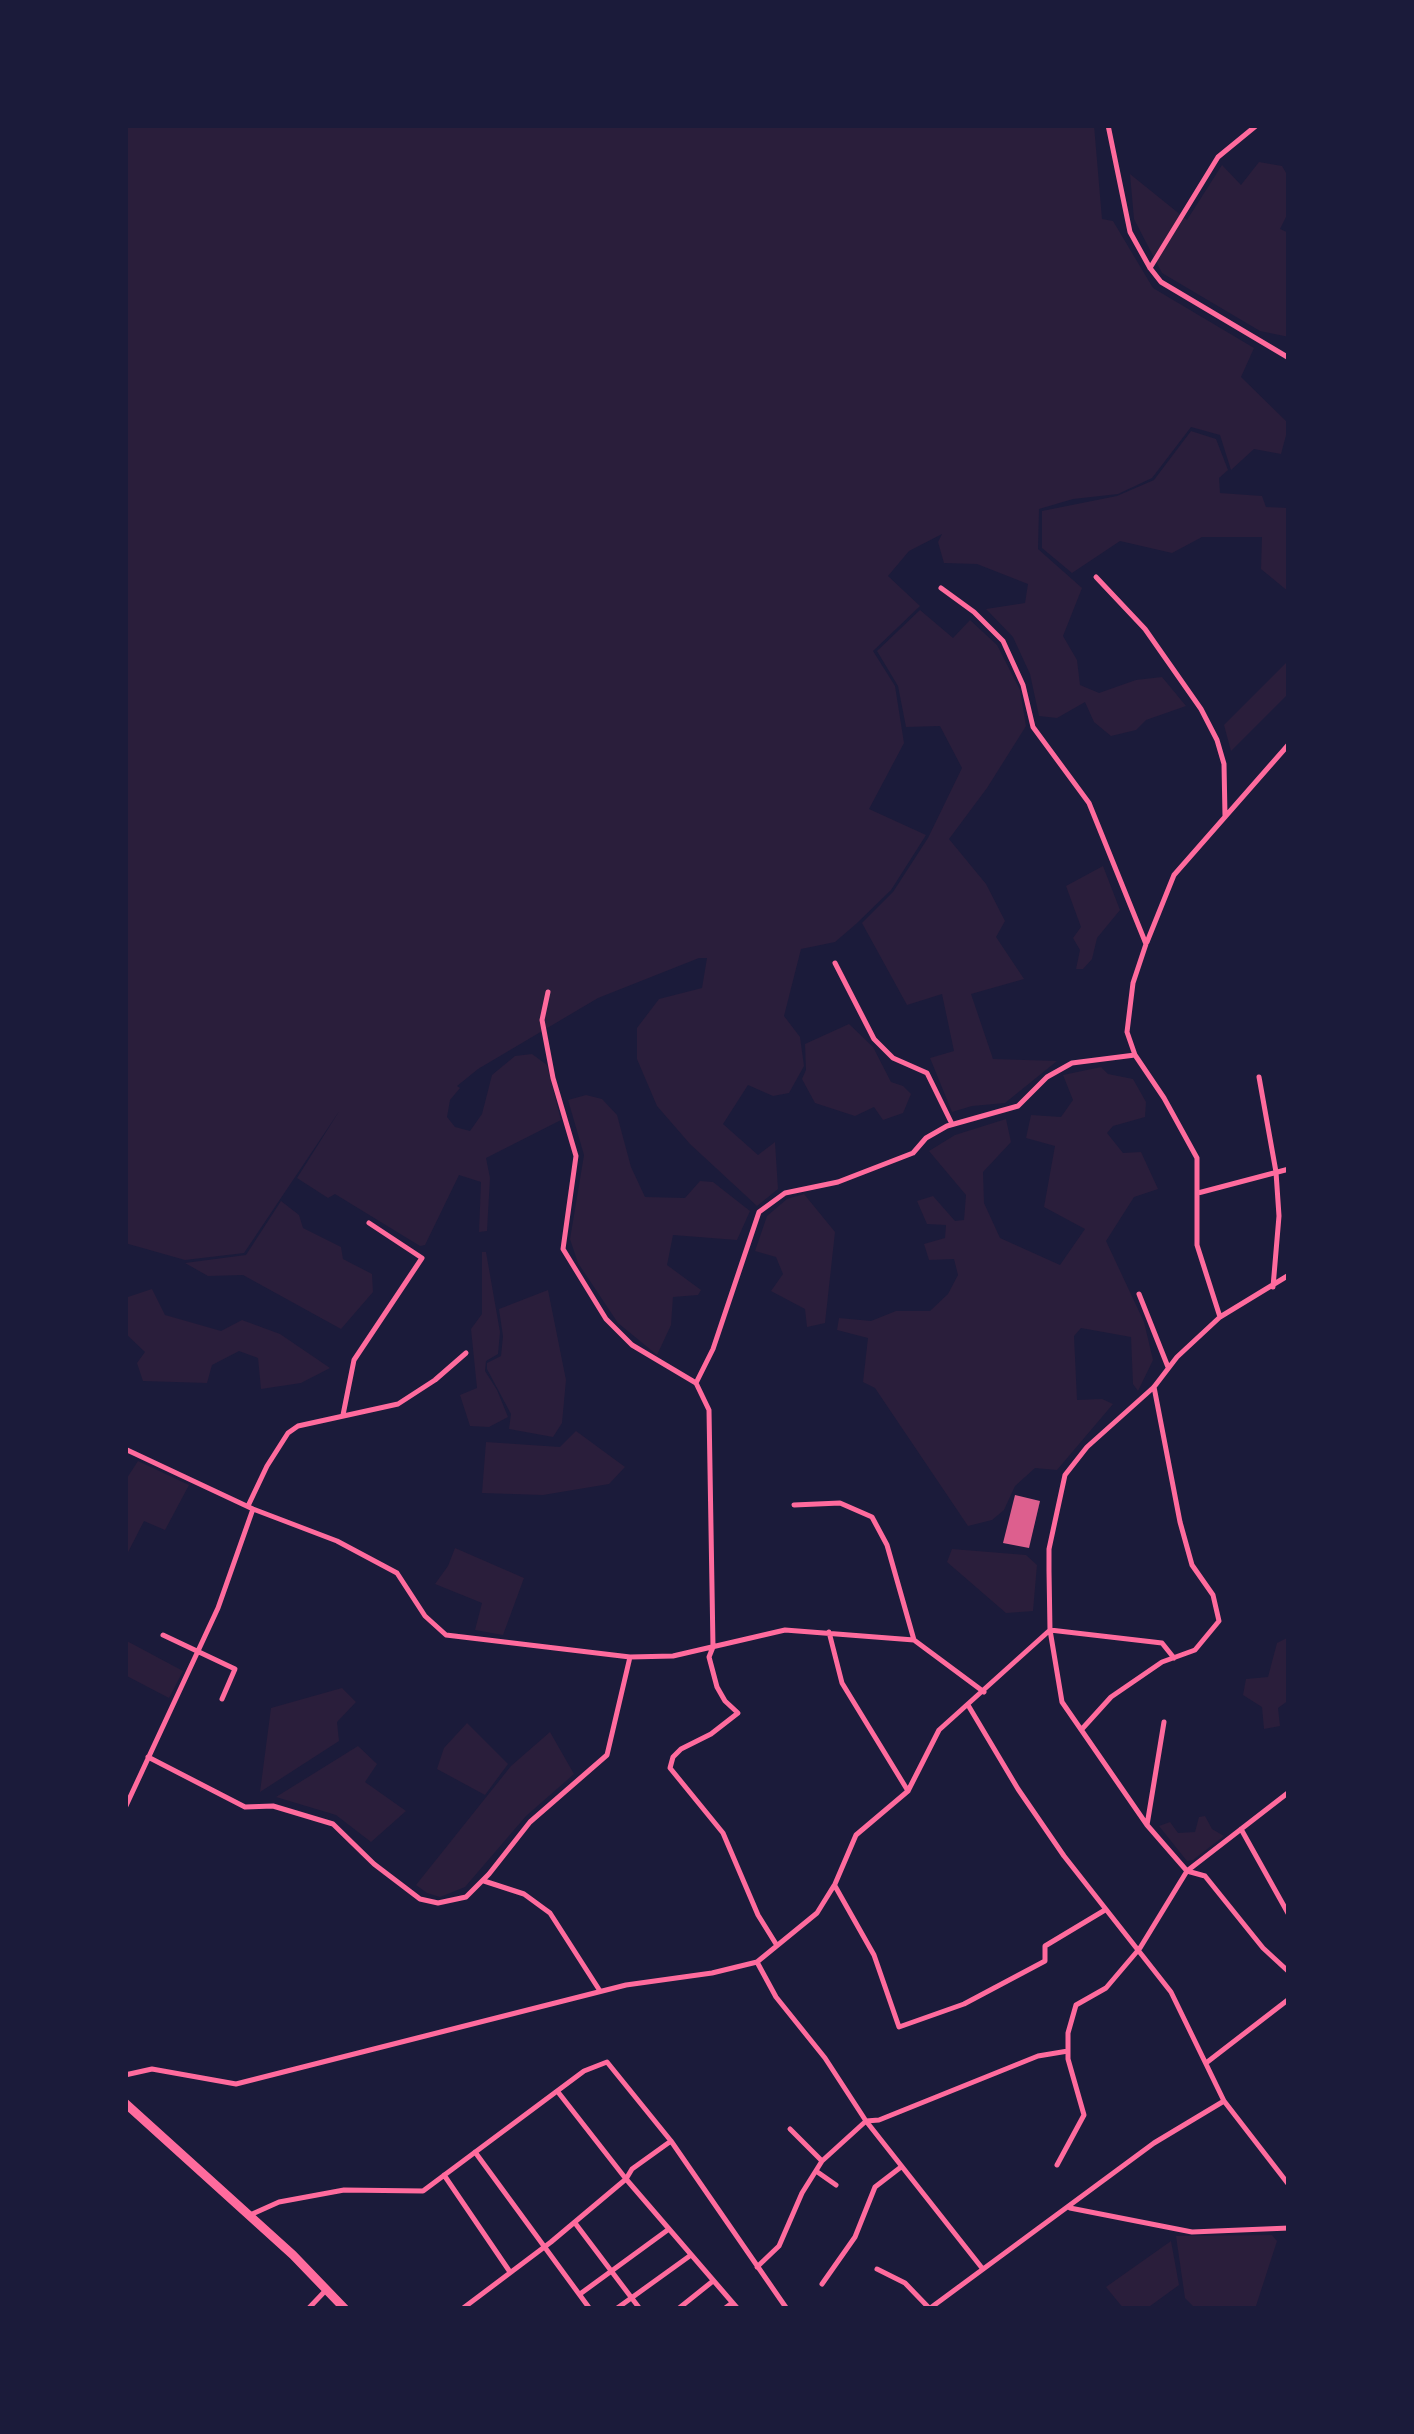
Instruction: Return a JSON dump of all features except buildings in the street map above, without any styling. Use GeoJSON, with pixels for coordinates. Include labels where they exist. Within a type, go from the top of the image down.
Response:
{"type":"FeatureCollection","features":[{"type":"Feature","properties":{"kind":"highway"},"geometry":{"type":"LineString","coordinates":[[125,2103],[250,2215],[344,2309]]}},
{"type":"Feature","properties":{"kind":"street"},"geometry":{"type":"LineString","coordinates":[[1108,125],[1130,232],[1150,268],[1161,282],[1289,358]]}},
{"type":"Feature","properties":{"kind":"street"},"geometry":{"type":"LineString","coordinates":[[1150,268],[1218,156],[1257,125]]}},
{"type":"Feature","properties":{"kind":"street"},"geometry":{"type":"LineString","coordinates":[[1096,577],[1145,629],[1218,740],[1224,764],[1225,816]]}},
{"type":"Feature","properties":{"kind":"street"},"geometry":{"type":"LineString","coordinates":[[941,588],[974,612],[1003,642],[1023,686],[1034,727],[1089,803],[1146,944]]}},
{"type":"Feature","properties":{"kind":"street"},"geometry":{"type":"LineString","coordinates":[[1220,1317],[1196,1245],[1196,1158],[1164,1098],[1135,1055],[1127,1032],[1133,984],[1174,875],[1289,744]]}},
{"type":"Feature","properties":{"kind":"street"},"geometry":{"type":"LineString","coordinates":[[836,962],[874,1039],[894,1058],[926,1073],[952,1124]]}},
{"type":"Feature","properties":{"kind":"street"},"geometry":{"type":"LineString","coordinates":[[548,992],[542,1020],[553,1078],[576,1156],[562,1249],[606,1319],[662,1366],[696,1383],[709,1410],[713,1646],[709,1657],[717,1687],[738,1713],[711,1734],[681,1749],[670,1768],[723,1833],[758,1915],[776,1944]]}},
{"type":"Feature","properties":{"kind":"street"},"geometry":{"type":"LineString","coordinates":[[696,1383],[713,1349],[759,1212],[785,1193],[838,1182],[913,1153],[926,1138],[952,1124],[1018,1106],[1047,1077],[1072,1062],[1135,1055]]}},
{"type":"Feature","properties":{"kind":"street"},"geometry":{"type":"LineString","coordinates":[[1259,1077],[1276,1172],[1278,1216],[1273,1286]]}},
{"type":"Feature","properties":{"kind":"street"},"geometry":{"type":"LineString","coordinates":[[1198,1193],[1289,1169]]}},
{"type":"Feature","properties":{"kind":"street"},"geometry":{"type":"LineString","coordinates":[[343,1415],[354,1360],[422,1258],[370,1223]]}},
{"type":"Feature","properties":{"kind":"street"},"geometry":{"type":"LineString","coordinates":[[1289,1275],[1220,1317],[1168,1367],[1154,1387],[1097,1437],[1065,1475],[1049,1548],[1050,1630],[1062,1702],[1147,1825],[1187,1871],[1205,1876],[1264,1948],[1289,1972]]}},
{"type":"Feature","properties":{"kind":"street"},"geometry":{"type":"LineString","coordinates":[[1140,1294],[1168,1367]]}},
{"type":"Feature","properties":{"kind":"street"},"geometry":{"type":"LineString","coordinates":[[125,1808],[218,1608],[250,1508],[288,1433],[298,1426],[398,1404],[466,1353]]}},
{"type":"Feature","properties":{"kind":"street"},"geometry":{"type":"LineString","coordinates":[[1082,1729],[1110,1697],[1162,1662],[1196,1650],[1219,1621],[1214,1596],[1192,1565],[1188,1551],[1154,1387]]}},
{"type":"Feature","properties":{"kind":"street"},"geometry":{"type":"LineString","coordinates":[[125,1449],[250,1508],[337,1542],[397,1573],[426,1616],[446,1635],[630,1657],[673,1656],[786,1630],[914,1640],[984,1692]]}},
{"type":"Feature","properties":{"kind":"street"},"geometry":{"type":"LineString","coordinates":[[794,1505],[840,1503],[872,1517],[888,1545],[914,1640]]}},
{"type":"Feature","properties":{"kind":"street"},"geometry":{"type":"LineString","coordinates":[[125,2075],[152,2070],[236,2084],[600,1991],[757,1962],[817,1913],[856,1835],[908,1791],[940,1730],[1050,1630],[1162,1643],[1174,1658]]}},
{"type":"Feature","properties":{"kind":"street"},"geometry":{"type":"LineString","coordinates":[[829,1632],[842,1683],[908,1791]]}},
{"type":"Feature","properties":{"kind":"street"},"geometry":{"type":"LineString","coordinates":[[163,1636],[234,1669],[222,1699]]}},
{"type":"Feature","properties":{"kind":"street"},"geometry":{"type":"LineString","coordinates":[[148,1756],[245,1807],[273,1806],[333,1824],[374,1864],[420,1898],[438,1903],[466,1896],[530,1822],[607,1755],[630,1657]]}},
{"type":"Feature","properties":{"kind":"street"},"geometry":{"type":"LineString","coordinates":[[968,1705],[1018,1789],[1171,1992],[1224,2101],[1288,2181]]}},
{"type":"Feature","properties":{"kind":"street"},"geometry":{"type":"LineString","coordinates":[[1147,1825],[1164,1722]]}},
{"type":"Feature","properties":{"kind":"street"},"geometry":{"type":"LineString","coordinates":[[1057,2166],[1084,2115],[1068,2051],[1068,2032],[1076,2005],[1106,1988],[1140,1948],[1187,1871],[1289,1792]]}},
{"type":"Feature","properties":{"kind":"street"},"geometry":{"type":"LineString","coordinates":[[1241,1829],[1289,1915]]}},
{"type":"Feature","properties":{"kind":"street"},"geometry":{"type":"LineString","coordinates":[[482,1880],[524,1894],[550,1913],[600,1991]]}},
{"type":"Feature","properties":{"kind":"street"},"geometry":{"type":"LineString","coordinates":[[834,1884],[874,1956],[900,2027],[964,2004],[1045,1961],[1045,1946],[1106,1910]]}},
{"type":"Feature","properties":{"kind":"street"},"geometry":{"type":"LineString","coordinates":[[757,1962],[776,1997],[825,2058],[866,2121],[982,2268]]}},
{"type":"Feature","properties":{"kind":"street"},"geometry":{"type":"LineString","coordinates":[[1206,2062],[1289,1999]]}},
{"type":"Feature","properties":{"kind":"street"},"geometry":{"type":"LineString","coordinates":[[757,2266],[779,2246],[802,2193],[822,2161],[866,2121],[879,2120],[1038,2056],[1068,2051]]}},
{"type":"Feature","properties":{"kind":"street"},"geometry":{"type":"LineString","coordinates":[[250,2215],[280,2202],[344,2190],[422,2191],[584,2070],[608,2062],[671,2141],[787,2309]]}},
{"type":"Feature","properties":{"kind":"street"},"geometry":{"type":"LineString","coordinates":[[558,2092],[735,2306],[724,2309]]}},
{"type":"Feature","properties":{"kind":"street"},"geometry":{"type":"LineString","coordinates":[[877,2269],[905,2283],[930,2309],[1154,2143],[1224,2101]]}},
{"type":"Feature","properties":{"kind":"street"},"geometry":{"type":"LineString","coordinates":[[790,2129],[822,2161]]}},
{"type":"Feature","properties":{"kind":"street"},"geometry":{"type":"LineString","coordinates":[[462,2309],[546,2247],[632,2169],[671,2141]]}},
{"type":"Feature","properties":{"kind":"street"},"geometry":{"type":"LineString","coordinates":[[476,2152],[590,2309]]}},
{"type":"Feature","properties":{"kind":"street"},"geometry":{"type":"LineString","coordinates":[[822,2284],[854,2237],[875,2188],[902,2166]]}},
{"type":"Feature","properties":{"kind":"street"},"geometry":{"type":"LineString","coordinates":[[816,2171],[836,2186]]}},
{"type":"Feature","properties":{"kind":"street"},"geometry":{"type":"LineString","coordinates":[[444,2175],[510,2272]]}},
{"type":"Feature","properties":{"kind":"street"},"geometry":{"type":"LineString","coordinates":[[1070,2208],[1192,2232],[1289,2228]]}},
{"type":"Feature","properties":{"kind":"street"},"geometry":{"type":"LineString","coordinates":[[575,2222],[640,2309]]}},
{"type":"Feature","properties":{"kind":"street"},"geometry":{"type":"LineString","coordinates":[[580,2294],[669,2230]]}},
{"type":"Feature","properties":{"kind":"street"},"geometry":{"type":"LineString","coordinates":[[616,2309],[691,2255]]}},
{"type":"Feature","properties":{"kind":"street"},"geometry":{"type":"LineString","coordinates":[[678,2309],[713,2282]]}},
{"type":"Feature","properties":{"kind":"street"},"geometry":{"type":"LineString","coordinates":[[308,2309],[326,2289]]}},
{"type":"Feature","properties":{"kind":"shaded area"},"geometry":{"type":"Polygon","coordinates":[[[125,125],[1094,125],[1102,219],[1113,221],[1153,288],[1254,348],[1241,377],[1289,424],[1281,454],[1254,449],[1231,470],[1220,435],[1191,427],[1152,478],[1118,494],[1073,499],[1039,509],[1038,549],[1082,588],[1063,636],[1077,660],[1080,685],[1099,693],[1136,680],[1162,677],[1186,706],[1146,720],[1136,730],[1111,736],[1094,722],[1085,702],[1057,718],[1039,716],[1030,674],[1013,637],[986,609],[1025,603],[1028,584],[977,564],[944,563],[938,542],[942,534],[909,551],[888,576],[920,606],[873,651],[895,686],[904,743],[869,809],[926,835],[891,890],[856,924],[835,942],[801,949],[784,1016],[800,1037],[804,1066],[789,1093],[773,1096],[748,1085],[723,1124],[758,1155],[775,1142],[778,1189],[757,1206],[690,1144],[657,1106],[637,1059],[637,1028],[659,999],[702,988],[707,958],[699,958],[598,998],[478,1069],[457,1086],[460,1088],[450,1100],[447,1117],[455,1127],[470,1131],[482,1114],[492,1075],[515,1056],[532,1054],[547,1065],[561,1120],[486,1158],[490,1178],[487,1231],[479,1232],[481,1182],[459,1175],[425,1245],[420,1246],[335,1194],[328,1198],[297,1178],[340,1110],[244,1253],[185,1260],[125,1243],[125,125]]]}},
{"type":"Feature","properties":{"kind":"shaded area"},"geometry":{"type":"Polygon","coordinates":[[[1259,162],[1282,166],[1289,178],[1289,211],[1280,229],[1289,233],[1289,337],[1260,331],[1162,273],[1134,219],[1130,174],[1187,220],[1222,165],[1241,185],[1259,162]]]}},
{"type":"Feature","properties":{"kind":"shaded area"},"geometry":{"type":"Polygon","coordinates":[[[1191,431],[1216,439],[1228,470],[1219,478],[1220,493],[1262,496],[1266,507],[1289,508],[1289,592],[1261,569],[1262,537],[1202,537],[1172,553],[1120,541],[1072,573],[1042,548],[1042,511],[1117,496],[1154,480],[1191,431]]]}},
{"type":"Feature","properties":{"kind":"shaded area"},"geometry":{"type":"Polygon","coordinates":[[[920,610],[953,638],[970,620],[997,645],[1020,690],[1026,726],[949,839],[986,884],[1005,921],[996,937],[1024,979],[971,994],[993,1059],[1057,1061],[1005,1103],[952,1112],[930,1058],[954,1051],[942,994],[907,1005],[862,923],[893,892],[928,838],[962,768],[940,726],[906,727],[898,686],[877,651],[920,610]]]}},
{"type":"Feature","properties":{"kind":"shaded area"},"geometry":{"type":"Polygon","coordinates":[[[1289,660],[1289,693],[1231,751],[1224,725],[1289,660]]]}},
{"type":"Feature","properties":{"kind":"shaded area"},"geometry":{"type":"Polygon","coordinates":[[[1103,866],[1120,910],[1097,938],[1092,959],[1083,969],[1076,969],[1080,950],[1073,938],[1081,927],[1066,886],[1103,866]]]}},
{"type":"Feature","properties":{"kind":"shaded area"},"geometry":{"type":"Polygon","coordinates":[[[849,1024],[873,1047],[891,1082],[911,1094],[903,1113],[883,1120],[874,1107],[855,1116],[815,1103],[802,1079],[806,1070],[805,1044],[849,1024]]]}},
{"type":"Feature","properties":{"kind":"shaded area"},"geometry":{"type":"Polygon","coordinates":[[[1101,1067],[1108,1074],[1133,1079],[1146,1102],[1145,1117],[1113,1126],[1107,1133],[1123,1153],[1141,1152],[1158,1189],[1134,1197],[1106,1241],[1144,1322],[1153,1360],[1138,1391],[1133,1384],[1131,1337],[1081,1328],[1074,1336],[1077,1400],[1102,1399],[1113,1404],[1057,1470],[1035,1468],[1015,1486],[1004,1510],[992,1520],[968,1526],[875,1388],[863,1382],[868,1338],[837,1330],[839,1318],[871,1321],[896,1311],[930,1311],[948,1294],[958,1275],[954,1259],[929,1260],[924,1244],[945,1238],[946,1225],[927,1224],[917,1201],[933,1196],[955,1221],[964,1220],[966,1195],[929,1151],[955,1135],[1006,1119],[1011,1142],[983,1172],[984,1203],[1000,1238],[1060,1265],[1085,1229],[1044,1207],[1055,1146],[1026,1138],[1031,1115],[1061,1117],[1073,1100],[1063,1075],[1101,1067]]]}},
{"type":"Feature","properties":{"kind":"shaded area"},"geometry":{"type":"Polygon","coordinates":[[[586,1095],[602,1099],[617,1115],[631,1167],[645,1197],[685,1198],[700,1181],[713,1182],[750,1211],[737,1240],[673,1235],[667,1265],[701,1290],[698,1295],[673,1297],[671,1325],[657,1355],[618,1323],[578,1263],[570,1239],[584,1155],[568,1100],[586,1095]]]}},
{"type":"Feature","properties":{"kind":"shaded area"},"geometry":{"type":"Polygon","coordinates":[[[804,1194],[835,1232],[825,1323],[807,1327],[805,1309],[771,1291],[783,1274],[776,1257],[755,1251],[767,1216],[787,1199],[804,1194]]]}},
{"type":"Feature","properties":{"kind":"shaded area"},"geometry":{"type":"Polygon","coordinates":[[[281,1201],[299,1215],[303,1228],[341,1247],[343,1259],[372,1274],[373,1292],[341,1329],[243,1275],[208,1276],[185,1263],[246,1255],[281,1201]]]}},
{"type":"Feature","properties":{"kind":"shaded area"},"geometry":{"type":"Polygon","coordinates":[[[482,1252],[486,1252],[500,1332],[498,1354],[486,1361],[485,1371],[508,1417],[489,1427],[470,1426],[460,1395],[477,1388],[471,1329],[482,1314],[482,1252]]]}},
{"type":"Feature","properties":{"kind":"shaded area"},"geometry":{"type":"Polygon","coordinates":[[[152,1289],[165,1315],[221,1331],[242,1320],[280,1334],[330,1368],[301,1383],[261,1389],[258,1358],[239,1351],[212,1365],[207,1383],[143,1381],[137,1363],[145,1352],[125,1333],[125,1298],[152,1289]]]}},
{"type":"Feature","properties":{"kind":"shaded area"},"geometry":{"type":"Polygon","coordinates":[[[548,1290],[566,1380],[562,1423],[553,1437],[509,1429],[511,1414],[487,1369],[487,1363],[501,1356],[499,1309],[548,1290]]]}},
{"type":"Feature","properties":{"kind":"shaded area"},"geometry":{"type":"Polygon","coordinates":[[[576,1431],[625,1467],[609,1484],[543,1495],[482,1493],[486,1442],[560,1447],[576,1431]]]}},
{"type":"Feature","properties":{"kind":"shaded area"},"geometry":{"type":"Polygon","coordinates":[[[138,1461],[189,1485],[165,1530],[144,1521],[125,1558],[125,1481],[138,1461]]]}},
{"type":"Feature","properties":{"kind":"shaded area"},"geometry":{"type":"Polygon","coordinates":[[[455,1548],[524,1578],[503,1635],[475,1630],[482,1603],[435,1584],[455,1548]]]}},
{"type":"Feature","properties":{"kind":"shaded area"},"geometry":{"type":"Polygon","coordinates":[[[952,1549],[1026,1555],[1037,1565],[1033,1611],[1006,1613],[947,1562],[952,1549]]]}},
{"type":"Feature","properties":{"kind":"shaded area"},"geometry":{"type":"Polygon","coordinates":[[[1289,1637],[1289,1700],[1278,1708],[1280,1726],[1264,1729],[1262,1707],[1243,1695],[1246,1679],[1268,1677],[1277,1643],[1289,1637]]]}},
{"type":"Feature","properties":{"kind":"shaded area"},"geometry":{"type":"Polygon","coordinates":[[[125,1640],[183,1671],[169,1698],[125,1675],[125,1640]]]}},
{"type":"Feature","properties":{"kind":"shaded area"},"geometry":{"type":"Polygon","coordinates":[[[342,1688],[356,1702],[337,1722],[339,1741],[260,1792],[271,1708],[342,1688]]]}},
{"type":"Feature","properties":{"kind":"shaded area"},"geometry":{"type":"Polygon","coordinates":[[[467,1723],[508,1764],[485,1795],[437,1769],[444,1748],[467,1723]]]}},
{"type":"Feature","properties":{"kind":"shaded area"},"geometry":{"type":"Polygon","coordinates":[[[550,1732],[574,1774],[526,1816],[465,1887],[440,1897],[416,1885],[511,1766],[550,1732]]]}},
{"type":"Feature","properties":{"kind":"shaded area"},"geometry":{"type":"Polygon","coordinates":[[[358,1746],[377,1764],[365,1782],[406,1811],[371,1842],[336,1815],[276,1797],[358,1746]]]}},
{"type":"Feature","properties":{"kind":"shaded area"},"geometry":{"type":"Polygon","coordinates":[[[1205,1816],[1212,1829],[1224,1836],[1187,1861],[1159,1826],[1170,1822],[1178,1833],[1195,1832],[1199,1817],[1205,1816]]]}},
{"type":"Feature","properties":{"kind":"shaded area"},"geometry":{"type":"Polygon","coordinates":[[[1272,2235],[1277,2241],[1255,2309],[1196,2309],[1185,2298],[1176,2236],[1272,2235]]]}},
{"type":"Feature","properties":{"kind":"shaded area"},"geometry":{"type":"Polygon","coordinates":[[[1171,2241],[1179,2285],[1146,2309],[1124,2309],[1106,2287],[1171,2241]]]}}]}
